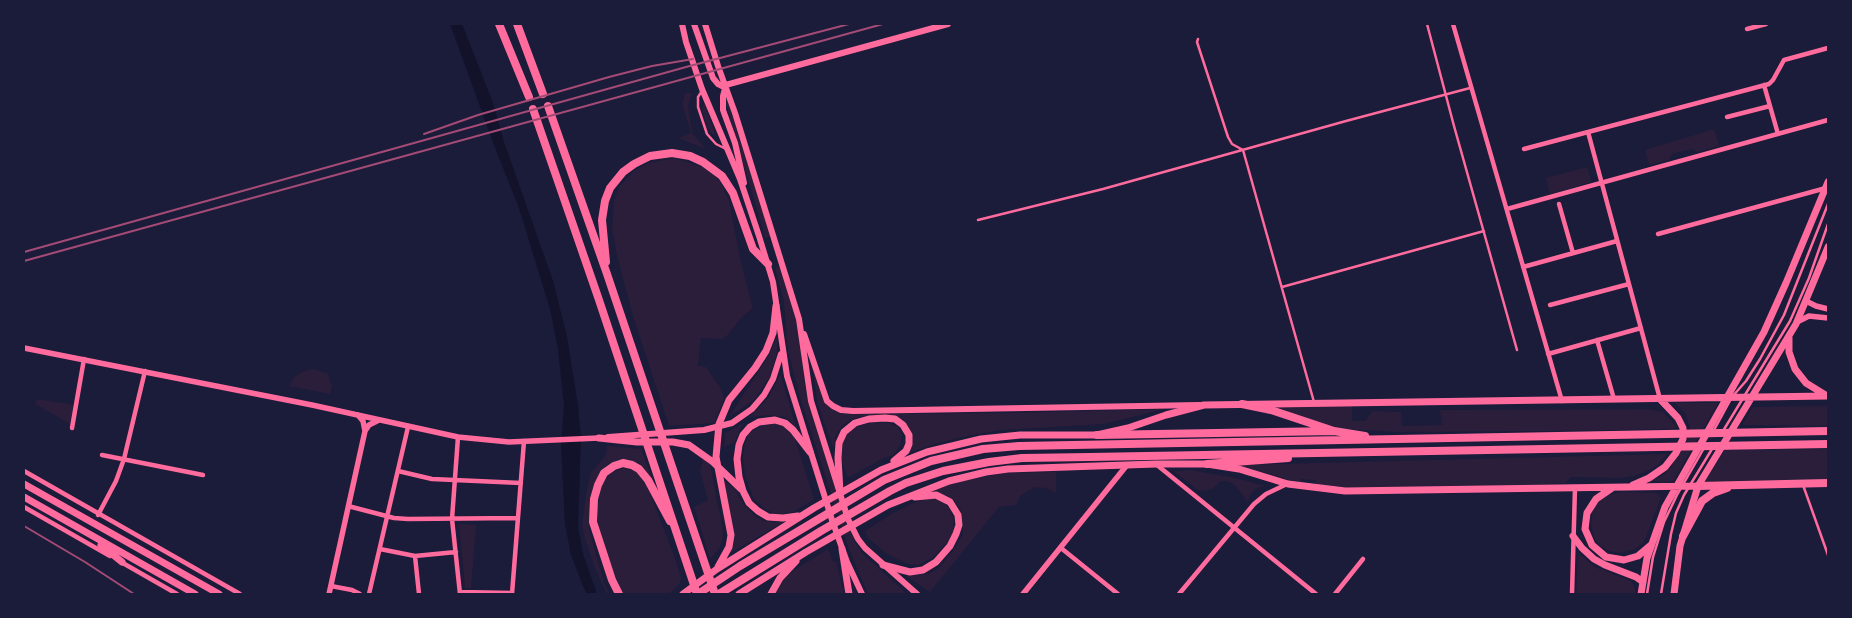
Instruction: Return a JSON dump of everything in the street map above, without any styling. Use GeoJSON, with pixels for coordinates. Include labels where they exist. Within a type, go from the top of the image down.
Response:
{"type":"FeatureCollection","features":[{"type":"Feature","properties":{"kind":"highway"},"geometry":{"type":"LineString","coordinates":[[499,24],[529,97]]}},
{"type":"Feature","properties":{"kind":"highway"},"geometry":{"type":"LineString","coordinates":[[517,24],[543,94]]}},
{"type":"Feature","properties":{"kind":"highway"},"geometry":{"type":"LineString","coordinates":[[548,106],[607,274],[714,594]]}},
{"type":"Feature","properties":{"kind":"highway"},"geometry":{"type":"LineString","coordinates":[[533,109],[698,594],[817,519],[884,480],[930,461],[965,452],[1001,447],[1828,431]]}},
{"type":"Feature","properties":{"kind":"highway"},"geometry":{"type":"LineString","coordinates":[[607,274],[602,220],[610,188],[628,167],[645,158],[664,154],[690,156],[709,166],[722,176],[733,193],[753,249],[758,257],[768,264]]}},
{"type":"Feature","properties":{"kind":"highway"},"geometry":{"type":"LineString","coordinates":[[1242,404],[1271,410],[1334,431],[1381,440]]}},
{"type":"Feature","properties":{"kind":"highway"},"geometry":{"type":"LineString","coordinates":[[1097,435],[1334,431]]}},
{"type":"Feature","properties":{"kind":"highway"},"geometry":{"type":"LineString","coordinates":[[721,593],[890,491],[942,471],[989,462],[1022,458],[1737,444],[1828,444]]}},
{"type":"Feature","properties":{"kind":"highway"},"geometry":{"type":"LineString","coordinates":[[1208,464],[1340,452]]}},
{"type":"Feature","properties":{"kind":"highway"},"geometry":{"type":"LineString","coordinates":[[619,594],[612,580],[593,522],[596,492],[607,470],[623,463],[639,469],[648,480],[662,509],[676,530]]}},
{"type":"Feature","properties":{"kind":"highway"},"geometry":{"type":"LineString","coordinates":[[1686,486],[1828,483]]}},
{"type":"Feature","properties":{"kind":"highway"},"geometry":{"type":"LineString","coordinates":[[1683,536],[1694,512],[1706,497],[1721,490],[1737,486]]}},
{"type":"Feature","properties":{"kind":"main road"},"geometry":{"type":"LineString","coordinates":[[682,24],[702,89],[748,200],[768,264],[787,376],[842,549],[862,594]]}},
{"type":"Feature","properties":{"kind":"main road"},"geometry":{"type":"LineString","coordinates":[[694,24],[714,80],[719,85],[726,85],[948,24]]}},
{"type":"Feature","properties":{"kind":"main road"},"geometry":{"type":"LineString","coordinates":[[705,24],[825,396],[830,404],[841,410],[1828,396]]}},
{"type":"Feature","properties":{"kind":"main road"},"geometry":{"type":"LineString","coordinates":[[726,85],[723,96],[724,110],[741,165],[748,200]]}},
{"type":"Feature","properties":{"kind":"main road"},"geometry":{"type":"LineString","coordinates":[[1674,594],[1683,536],[1686,486],[1770,318],[1827,185]]}},
{"type":"Feature","properties":{"kind":"main road"},"geometry":{"type":"LineString","coordinates":[[1641,594],[1651,545],[1660,518],[1752,398],[1796,324],[1828,247]]}},
{"type":"Feature","properties":{"kind":"main road"},"geometry":{"type":"LineString","coordinates":[[716,570],[728,547],[731,535],[716,457],[720,418],[729,400],[766,352],[773,333],[776,306]]}},
{"type":"Feature","properties":{"kind":"main road"},"geometry":{"type":"LineString","coordinates":[[799,318],[811,401],[848,519],[865,548],[917,594]]}},
{"type":"Feature","properties":{"kind":"main road"},"geometry":{"type":"LineString","coordinates":[[1790,334],[1789,352],[1795,369],[1806,383],[1828,396]]}},
{"type":"Feature","properties":{"kind":"main road"},"geometry":{"type":"LineString","coordinates":[[599,438],[714,428],[732,422],[758,402],[768,388],[777,369],[782,350]]}},
{"type":"Feature","properties":{"kind":"main road"},"geometry":{"type":"LineString","coordinates":[[1628,487],[1660,471],[1681,444],[1684,435],[1680,422],[1660,398]]}},
{"type":"Feature","properties":{"kind":"main road"},"geometry":{"type":"LineString","coordinates":[[881,470],[932,450],[981,438],[1097,435],[1128,428],[1172,413],[1204,405]]}},
{"type":"Feature","properties":{"kind":"main road"},"geometry":{"type":"LineString","coordinates":[[685,593],[716,570],[803,514],[894,461],[906,451],[909,439],[907,431],[901,422],[895,419],[875,418],[855,423],[844,432],[839,443],[838,458],[840,492]]}},
{"type":"Feature","properties":{"kind":"main road"},"geometry":{"type":"LineString","coordinates":[[743,491],[738,468],[738,451],[743,435],[754,424],[770,420],[785,423],[798,435],[810,452]]}},
{"type":"Feature","properties":{"kind":"main road"},"geometry":{"type":"LineString","coordinates":[[599,438],[639,442],[673,442],[689,445],[701,452],[729,476],[754,507],[768,517],[783,518],[803,514]]}},
{"type":"Feature","properties":{"kind":"main road"},"geometry":{"type":"LineString","coordinates":[[739,594],[824,541],[888,505],[938,484],[986,472],[1020,468],[1208,464],[1239,469],[1288,484],[1344,491],[1686,486]]}},
{"type":"Feature","properties":{"kind":"main road"},"geometry":{"type":"LineString","coordinates":[[24,484],[219,594]]}},
{"type":"Feature","properties":{"kind":"main road"},"geometry":{"type":"LineString","coordinates":[[1615,487],[1599,496],[1588,509],[1585,524],[1590,543],[1604,556],[1613,560],[1624,560],[1638,556],[1651,545]]}},
{"type":"Feature","properties":{"kind":"main road"},"geometry":{"type":"LineString","coordinates":[[883,565],[910,572],[928,568],[950,546],[959,525],[958,515],[953,506],[946,499],[936,495],[920,496],[888,505]]}},
{"type":"Feature","properties":{"kind":"main road"},"geometry":{"type":"LineString","coordinates":[[24,497],[195,594]]}},
{"type":"Feature","properties":{"kind":"main road"},"geometry":{"type":"LineString","coordinates":[[87,533],[122,562]]}},
{"type":"Feature","properties":{"kind":"main road"},"geometry":{"type":"LineString","coordinates":[[1573,536],[1594,559],[1611,568],[1636,577],[1642,582]]}},
{"type":"Feature","properties":{"kind":"main road"},"geometry":{"type":"LineString","coordinates":[[842,549],[849,594]]}},
{"type":"Feature","properties":{"kind":"main road"},"geometry":{"type":"LineString","coordinates":[[771,594],[780,578],[806,552]]}},
{"type":"Feature","properties":{"kind":"street"},"geometry":{"type":"LineString","coordinates":[[1453,24],[1562,401]]}},
{"type":"Feature","properties":{"kind":"street"},"geometry":{"type":"LineString","coordinates":[[1747,29],[1766,24]]}},
{"type":"Feature","properties":{"kind":"street"},"geometry":{"type":"LineString","coordinates":[[1524,149],[1764,85],[1771,82],[1784,60],[1828,48]]}},
{"type":"Feature","properties":{"kind":"street"},"geometry":{"type":"LineString","coordinates":[[1764,85],[1778,134]]}},
{"type":"Feature","properties":{"kind":"street"},"geometry":{"type":"LineString","coordinates":[[1727,118],[1770,106]]}},
{"type":"Feature","properties":{"kind":"street"},"geometry":{"type":"LineString","coordinates":[[1506,209],[1828,120]]}},
{"type":"Feature","properties":{"kind":"street"},"geometry":{"type":"LineString","coordinates":[[1588,132],[1660,398]]}},
{"type":"Feature","properties":{"kind":"street"},"geometry":{"type":"LineString","coordinates":[[1658,234],[1827,185]]}},
{"type":"Feature","properties":{"kind":"street"},"geometry":{"type":"LineString","coordinates":[[1559,204],[1573,253]]}},
{"type":"Feature","properties":{"kind":"street"},"geometry":{"type":"LineString","coordinates":[[1523,267],[1617,241]]}},
{"type":"Feature","properties":{"kind":"street"},"geometry":{"type":"LineString","coordinates":[[1550,305],[1629,284]]}},
{"type":"Feature","properties":{"kind":"street"},"geometry":{"type":"LineString","coordinates":[[1806,301],[1828,309]]}},
{"type":"Feature","properties":{"kind":"street"},"geometry":{"type":"LineString","coordinates":[[1796,324],[1809,316],[1828,318]]}},
{"type":"Feature","properties":{"kind":"street"},"geometry":{"type":"LineString","coordinates":[[1548,354],[1640,328]]}},
{"type":"Feature","properties":{"kind":"street"},"geometry":{"type":"LineString","coordinates":[[1597,340],[1614,399]]}},
{"type":"Feature","properties":{"kind":"street"},"geometry":{"type":"LineString","coordinates":[[24,348],[145,371],[458,437],[496,442],[599,438]]}},
{"type":"Feature","properties":{"kind":"street"},"geometry":{"type":"LineString","coordinates":[[72,428],[84,359]]}},
{"type":"Feature","properties":{"kind":"street"},"geometry":{"type":"LineString","coordinates":[[98,515],[116,481],[124,459],[145,371]]}},
{"type":"Feature","properties":{"kind":"street"},"geometry":{"type":"LineString","coordinates":[[329,594],[365,431],[363,421],[358,415]]}},
{"type":"Feature","properties":{"kind":"street"},"geometry":{"type":"LineString","coordinates":[[365,431],[372,423],[380,420]]}},
{"type":"Feature","properties":{"kind":"street"},"geometry":{"type":"LineString","coordinates":[[369,594],[408,427]]}},
{"type":"Feature","properties":{"kind":"street"},"geometry":{"type":"LineString","coordinates":[[458,437],[452,519],[460,593],[512,594],[524,441]]}},
{"type":"Feature","properties":{"kind":"street"},"geometry":{"type":"LineString","coordinates":[[102,455],[204,475]]}},
{"type":"Feature","properties":{"kind":"street"},"geometry":{"type":"LineString","coordinates":[[1156,464],[1316,594]]}},
{"type":"Feature","properties":{"kind":"street"},"geometry":{"type":"LineString","coordinates":[[1023,594],[1127,465]]}},
{"type":"Feature","properties":{"kind":"street"},"geometry":{"type":"LineString","coordinates":[[24,471],[98,515],[240,594]]}},
{"type":"Feature","properties":{"kind":"street"},"geometry":{"type":"LineString","coordinates":[[398,471],[432,479],[521,483]]}},
{"type":"Feature","properties":{"kind":"street"},"geometry":{"type":"LineString","coordinates":[[1179,594],[1260,497],[1288,484]]}},
{"type":"Feature","properties":{"kind":"street"},"geometry":{"type":"LineString","coordinates":[[1572,594],[1576,488]]}},
{"type":"Feature","properties":{"kind":"street"},"geometry":{"type":"LineString","coordinates":[[348,506],[387,516],[408,519],[518,518]]}},
{"type":"Feature","properties":{"kind":"street"},"geometry":{"type":"LineString","coordinates":[[24,507],[177,594]]}},
{"type":"Feature","properties":{"kind":"street"},"geometry":{"type":"LineString","coordinates":[[1060,548],[1118,594]]}},
{"type":"Feature","properties":{"kind":"street"},"geometry":{"type":"LineString","coordinates":[[380,549],[415,556],[456,552]]}},
{"type":"Feature","properties":{"kind":"street"},"geometry":{"type":"LineString","coordinates":[[415,556],[419,594]]}},
{"type":"Feature","properties":{"kind":"street"},"geometry":{"type":"LineString","coordinates":[[1335,594],[1363,559]]}},
{"type":"Feature","properties":{"kind":"street"},"geometry":{"type":"LineString","coordinates":[[330,586],[352,590],[360,594]]}},
{"type":"Feature","properties":{"kind":"lane"},"geometry":{"type":"LineString","coordinates":[[1427,24],[1518,350]]}},
{"type":"Feature","properties":{"kind":"lane"},"geometry":{"type":"LineString","coordinates":[[1198,39],[1197,42],[1228,137],[1232,144],[1242,150],[1314,402]]}},
{"type":"Feature","properties":{"kind":"lane"},"geometry":{"type":"LineString","coordinates":[[978,220],[1103,189],[1472,88]]}},
{"type":"Feature","properties":{"kind":"lane"},"geometry":{"type":"LineString","coordinates":[[702,89],[698,97],[698,107],[704,128],[711,140],[726,149]]}},
{"type":"Feature","properties":{"kind":"lane"},"geometry":{"type":"LineString","coordinates":[[1730,397],[1746,381],[1784,315],[1828,204]]}},
{"type":"Feature","properties":{"kind":"lane"},"geometry":{"type":"LineString","coordinates":[[1646,594],[1659,534],[1673,503],[1743,398],[1797,308],[1828,224]]}},
{"type":"Feature","properties":{"kind":"lane"},"geometry":{"type":"LineString","coordinates":[[1282,287],[1484,231]]}},
{"type":"Feature","properties":{"kind":"lane"},"geometry":{"type":"LineString","coordinates":[[1803,484],[1828,555]]}},
{"type":"Feature","properties":{"kind":"lane"},"geometry":{"type":"LineString","coordinates":[[1661,594],[1673,526],[1686,486]]}},
{"type":"Feature","properties":{"kind":"shaded area"},"geometry":{"type":"Polygon","coordinates":[[[450,24],[462,24],[493,103],[504,142],[553,281],[567,337],[578,405],[581,439],[578,527],[583,554],[597,594],[587,594],[583,586],[571,555],[565,524],[561,445],[564,406],[558,349],[550,309],[519,208],[450,24]]]}},
{"type":"Feature","properties":{"kind":"shaded area"},"geometry":{"type":"Polygon","coordinates":[[[685,93],[692,93],[688,105],[692,133],[706,149],[678,138],[691,133],[682,104],[685,93]]]}},
{"type":"Feature","properties":{"kind":"shaded area"},"geometry":{"type":"Polygon","coordinates":[[[727,99],[771,236],[765,238],[725,100],[727,99]]]}},
{"type":"Feature","properties":{"kind":"shaded area"},"geometry":{"type":"Polygon","coordinates":[[[704,103],[715,134],[713,135],[707,127],[702,110],[704,103]]]}},
{"type":"Feature","properties":{"kind":"shaded area"},"geometry":{"type":"Polygon","coordinates":[[[1714,129],[1719,146],[1697,152],[1692,149],[1672,154],[1669,160],[1649,165],[1645,150],[1714,129]]]}},
{"type":"Feature","properties":{"kind":"shaded area"},"geometry":{"type":"Polygon","coordinates":[[[675,158],[708,169],[720,182],[729,200],[741,263],[753,308],[741,318],[726,337],[722,339],[701,338],[698,366],[706,367],[721,389],[724,399],[714,423],[669,426],[632,313],[612,229],[614,200],[620,186],[635,170],[648,163],[675,158]]]}},
{"type":"Feature","properties":{"kind":"shaded area"},"geometry":{"type":"Polygon","coordinates":[[[1587,167],[1592,182],[1550,194],[1546,178],[1587,167]]]}},
{"type":"Feature","properties":{"kind":"shaded area"},"geometry":{"type":"Polygon","coordinates":[[[775,268],[782,269],[799,327],[804,382],[813,417],[834,486],[856,544],[864,555],[907,594],[868,594],[849,549],[801,401],[792,366],[787,343],[784,302],[775,268]]]}},
{"type":"Feature","properties":{"kind":"shaded area"},"geometry":{"type":"Polygon","coordinates":[[[777,337],[777,353],[769,378],[754,400],[729,417],[768,357],[777,337]]]}},
{"type":"Feature","properties":{"kind":"shaded area"},"geometry":{"type":"Polygon","coordinates":[[[810,357],[826,403],[834,411],[843,414],[1009,413],[1164,409],[1104,424],[1001,430],[938,443],[908,453],[908,426],[899,418],[888,415],[860,417],[850,420],[841,427],[836,435],[833,448],[818,404],[810,357]]]}},
{"type":"Feature","properties":{"kind":"shaded area"},"geometry":{"type":"Polygon","coordinates":[[[313,369],[327,373],[332,385],[330,394],[289,386],[294,377],[302,372],[313,369]]]}},
{"type":"Feature","properties":{"kind":"shaded area"},"geometry":{"type":"Polygon","coordinates":[[[780,374],[796,426],[785,417],[770,415],[750,417],[769,397],[780,374]]]}},
{"type":"Feature","properties":{"kind":"shaded area"},"geometry":{"type":"Polygon","coordinates":[[[37,399],[74,405],[70,424],[35,404],[37,399]]]}},
{"type":"Feature","properties":{"kind":"shaded area"},"geometry":{"type":"Polygon","coordinates":[[[1675,403],[1718,403],[1673,482],[1650,481],[1660,477],[1669,470],[1687,441],[1690,428],[1685,413],[1675,403]]]}},
{"type":"Feature","properties":{"kind":"shaded area"},"geometry":{"type":"Polygon","coordinates":[[[1352,404],[1352,421],[1365,421],[1373,411],[1401,412],[1402,426],[1442,425],[1440,410],[1647,409],[1663,412],[1677,427],[1672,429],[1396,432],[1348,429],[1317,423],[1275,406],[1352,404]]]}},
{"type":"Feature","properties":{"kind":"shaded area"},"geometry":{"type":"Polygon","coordinates":[[[1828,406],[1828,426],[1742,425],[1753,407],[1828,406]]]}},
{"type":"Feature","properties":{"kind":"shaded area"},"geometry":{"type":"Polygon","coordinates":[[[744,423],[735,442],[724,447],[725,433],[744,423]]]}},
{"type":"Feature","properties":{"kind":"shaded area"},"geometry":{"type":"Polygon","coordinates":[[[773,423],[785,426],[794,436],[814,499],[795,511],[778,515],[766,510],[754,499],[745,476],[743,458],[748,435],[763,425],[773,423]]]}},
{"type":"Feature","properties":{"kind":"shaded area"},"geometry":{"type":"Polygon","coordinates":[[[870,423],[889,423],[898,427],[902,435],[901,443],[896,452],[891,456],[848,478],[842,461],[841,443],[847,433],[854,428],[870,423]]]}},
{"type":"Feature","properties":{"kind":"shaded area"},"geometry":{"type":"Polygon","coordinates":[[[607,446],[641,449],[652,478],[639,463],[629,459],[618,460],[608,464],[601,471],[592,492],[589,529],[604,584],[610,594],[607,594],[595,568],[582,526],[591,473],[606,455],[607,446]]]}},
{"type":"Feature","properties":{"kind":"shaded area"},"geometry":{"type":"Polygon","coordinates":[[[1828,449],[1828,480],[1705,482],[1725,450],[1828,449]]]}},
{"type":"Feature","properties":{"kind":"shaded area"},"geometry":{"type":"Polygon","coordinates":[[[1667,454],[1659,464],[1650,470],[1634,476],[1621,478],[1571,477],[1565,483],[1523,486],[1343,488],[1316,486],[1316,480],[1301,479],[1301,483],[1237,465],[1667,454]]]}},
{"type":"Feature","properties":{"kind":"shaded area"},"geometry":{"type":"Polygon","coordinates":[[[703,459],[710,464],[723,531],[722,542],[710,559],[694,507],[708,500],[700,471],[703,459]]]}},
{"type":"Feature","properties":{"kind":"shaded area"},"geometry":{"type":"Polygon","coordinates":[[[624,468],[636,471],[646,483],[676,561],[681,578],[680,583],[669,594],[623,594],[610,564],[599,530],[597,508],[602,485],[606,478],[613,472],[624,468]]]}},
{"type":"Feature","properties":{"kind":"shaded area"},"geometry":{"type":"Polygon","coordinates":[[[1190,470],[1235,478],[1265,486],[1251,493],[1248,502],[1235,485],[1227,481],[1221,481],[1213,488],[1205,491],[1198,490],[1173,471],[1190,470]]]}},
{"type":"Feature","properties":{"kind":"shaded area"},"geometry":{"type":"Polygon","coordinates":[[[1056,472],[1056,493],[1046,488],[1035,487],[1020,496],[1016,505],[999,507],[930,592],[906,576],[928,574],[939,568],[963,534],[960,508],[952,498],[932,489],[956,482],[1005,473],[1056,472]]]}},
{"type":"Feature","properties":{"kind":"shaded area"},"geometry":{"type":"Polygon","coordinates":[[[722,478],[735,489],[744,505],[756,517],[771,522],[787,520],[729,554],[734,532],[722,478]]]}},
{"type":"Feature","properties":{"kind":"shaded area"},"geometry":{"type":"Polygon","coordinates":[[[1621,492],[1656,493],[1661,498],[1644,542],[1635,549],[1621,553],[1609,551],[1599,545],[1594,538],[1591,524],[1593,509],[1598,502],[1608,495],[1621,492]]]}},
{"type":"Feature","properties":{"kind":"shaded area"},"geometry":{"type":"Polygon","coordinates":[[[931,498],[949,507],[954,520],[953,533],[934,557],[918,565],[907,564],[887,554],[867,537],[865,531],[893,513],[913,503],[931,498]]]}},
{"type":"Feature","properties":{"kind":"shaded area"},"geometry":{"type":"Polygon","coordinates":[[[459,524],[476,525],[471,588],[465,588],[459,524]]]}},
{"type":"Feature","properties":{"kind":"shaded area"},"geometry":{"type":"Polygon","coordinates":[[[828,549],[833,562],[836,561],[844,594],[773,594],[788,574],[828,549]]]}},
{"type":"Feature","properties":{"kind":"shaded area"},"geometry":{"type":"Polygon","coordinates":[[[1578,553],[1595,567],[1631,581],[1635,594],[1576,594],[1578,553]]]}},
{"type":"Feature","properties":{"kind":"railway"},"geometry":{"type":"LineString","coordinates":[[24,252],[686,67],[849,24]]}},
{"type":"Feature","properties":{"kind":"railway"},"geometry":{"type":"LineString","coordinates":[[24,261],[883,24]]}},
{"type":"Feature","properties":{"kind":"railway"},"geometry":{"type":"LineString","coordinates":[[424,134],[478,115],[609,77],[652,66],[693,59]]}},
{"type":"Feature","properties":{"kind":"railway"},"geometry":{"type":"LineString","coordinates":[[24,526],[134,594]]}}]}
